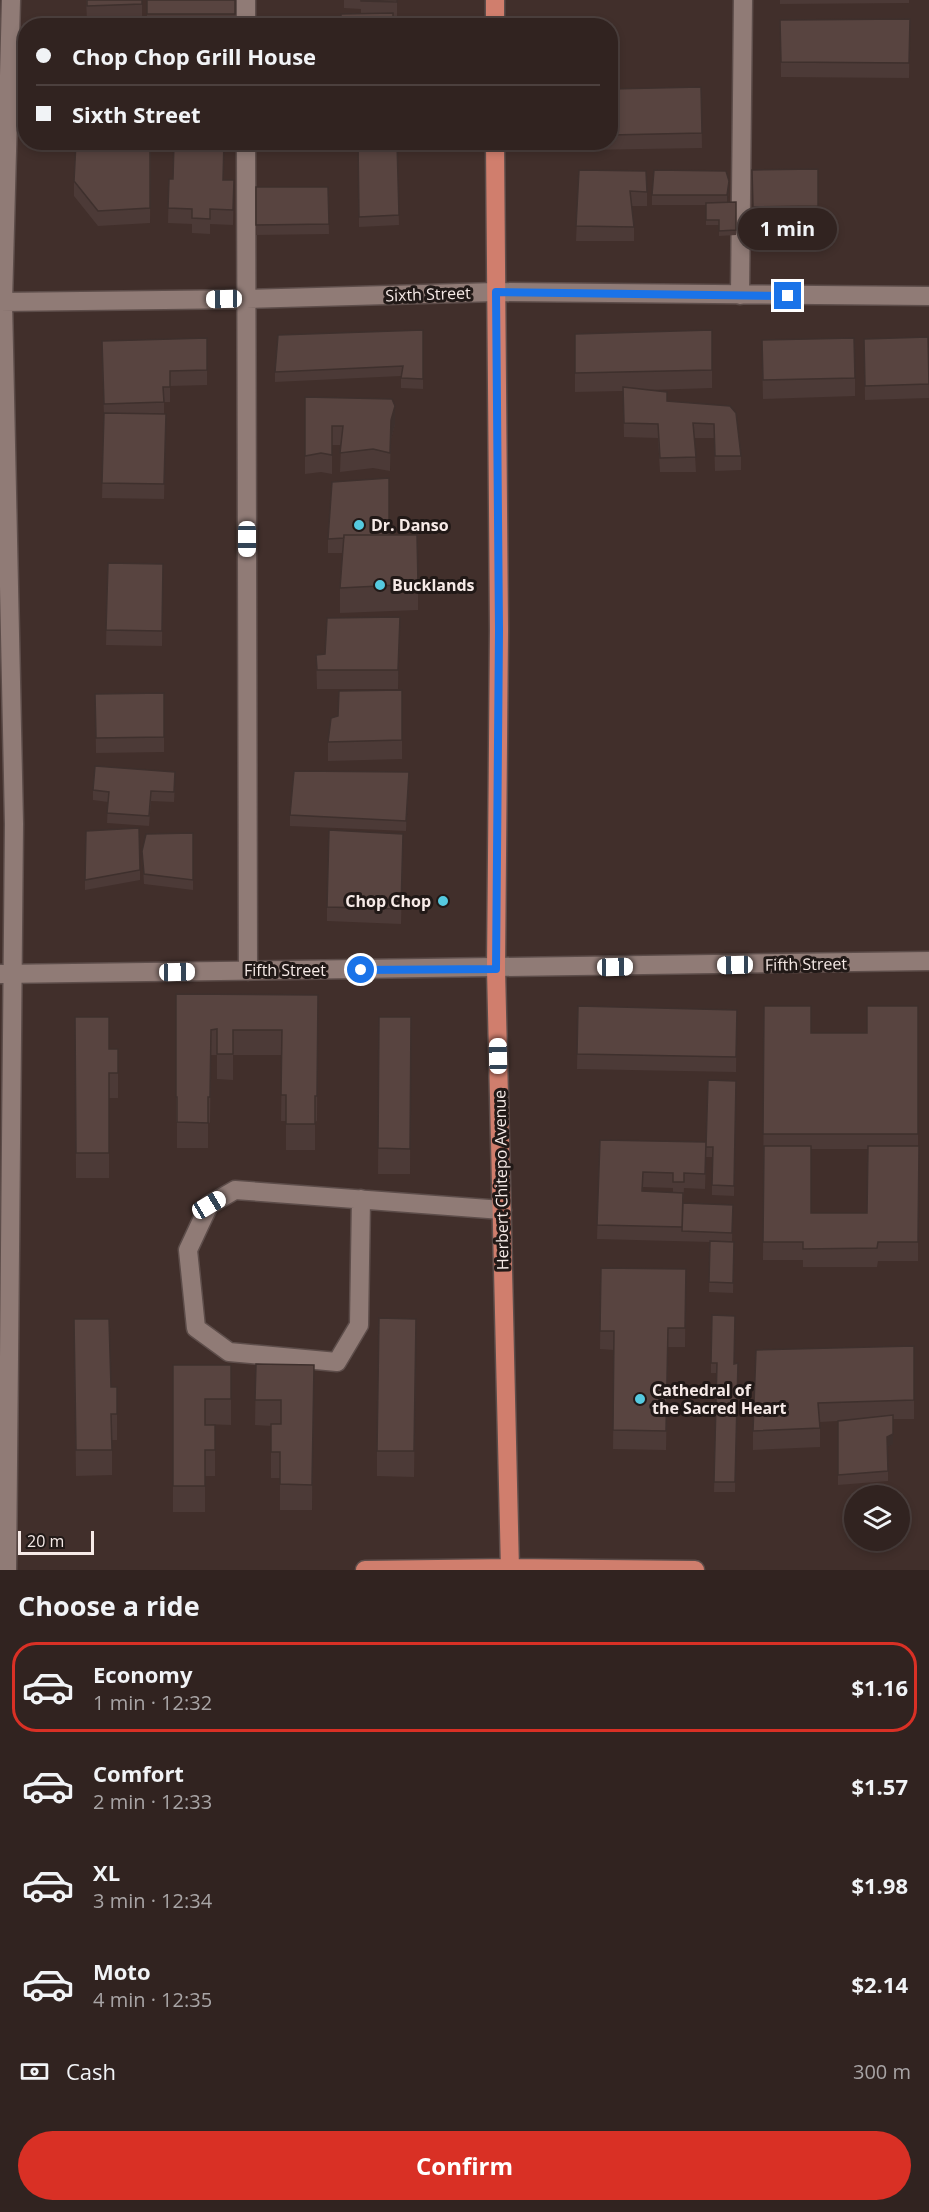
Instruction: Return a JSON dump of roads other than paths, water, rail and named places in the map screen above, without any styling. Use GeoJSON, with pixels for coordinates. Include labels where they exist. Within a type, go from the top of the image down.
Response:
{"type":"FeatureCollection","features":[{"type":"Feature","properties":{"kind":"main road"},"geometry":{"type":"LineString","coordinates":[[495,0],[495,18]]}},
{"type":"Feature","properties":{"kind":"main road","name":"Herbert Chitepo Avenue"},"geometry":{"type":"LineString","coordinates":[[495,150],[499,618],[496,969],[510,1569]]}},
{"type":"Feature","properties":{"kind":"main road"},"geometry":{"type":"LineString","coordinates":[[365,1570],[695,1570]]}},
{"type":"Feature","properties":{"kind":"street"},"geometry":{"type":"LineString","coordinates":[[7,1570],[5,974],[14,824],[2,302],[11,0]]}},
{"type":"Feature","properties":{"kind":"street"},"geometry":{"type":"LineString","coordinates":[[246,0],[246,18]]}},
{"type":"Feature","properties":{"kind":"street"},"geometry":{"type":"LineString","coordinates":[[741,295],[743,0]]}},
{"type":"Feature","properties":{"kind":"street"},"geometry":{"type":"LineString","coordinates":[[246,150],[248,971]]}},
{"type":"Feature","properties":{"kind":"street","name":"Sixth Street"},"geometry":{"type":"LineString","coordinates":[[2,302],[246,299],[496,292],[929,296]]}},
{"type":"Feature","properties":{"kind":"street","name":"Fifth Street"},"geometry":{"type":"LineString","coordinates":[[5,974],[496,969],[929,961]]}},
{"type":"Feature","properties":{"kind":"street"},"geometry":{"type":"LineString","coordinates":[[361,1199],[359,1325],[337,1362],[229,1352],[196,1329],[188,1250],[209,1205],[235,1190],[361,1199],[502,1210]]}},
{"type":"Feature","properties":{"kind":"place","name":"Dr. Danso"},"geometry":{"type":"Point","coordinates":[359,525]}},
{"type":"Feature","properties":{"kind":"place","name":"Bucklands"},"geometry":{"type":"Point","coordinates":[380,585]}},
{"type":"Feature","properties":{"kind":"place","name":"Chop Chop"},"geometry":{"type":"Point","coordinates":[443,901]}},
{"type":"Feature","properties":{"kind":"place","name":"Cathedral of the Sacred Heart"},"geometry":{"type":"Point","coordinates":[640,1399]}}]}
